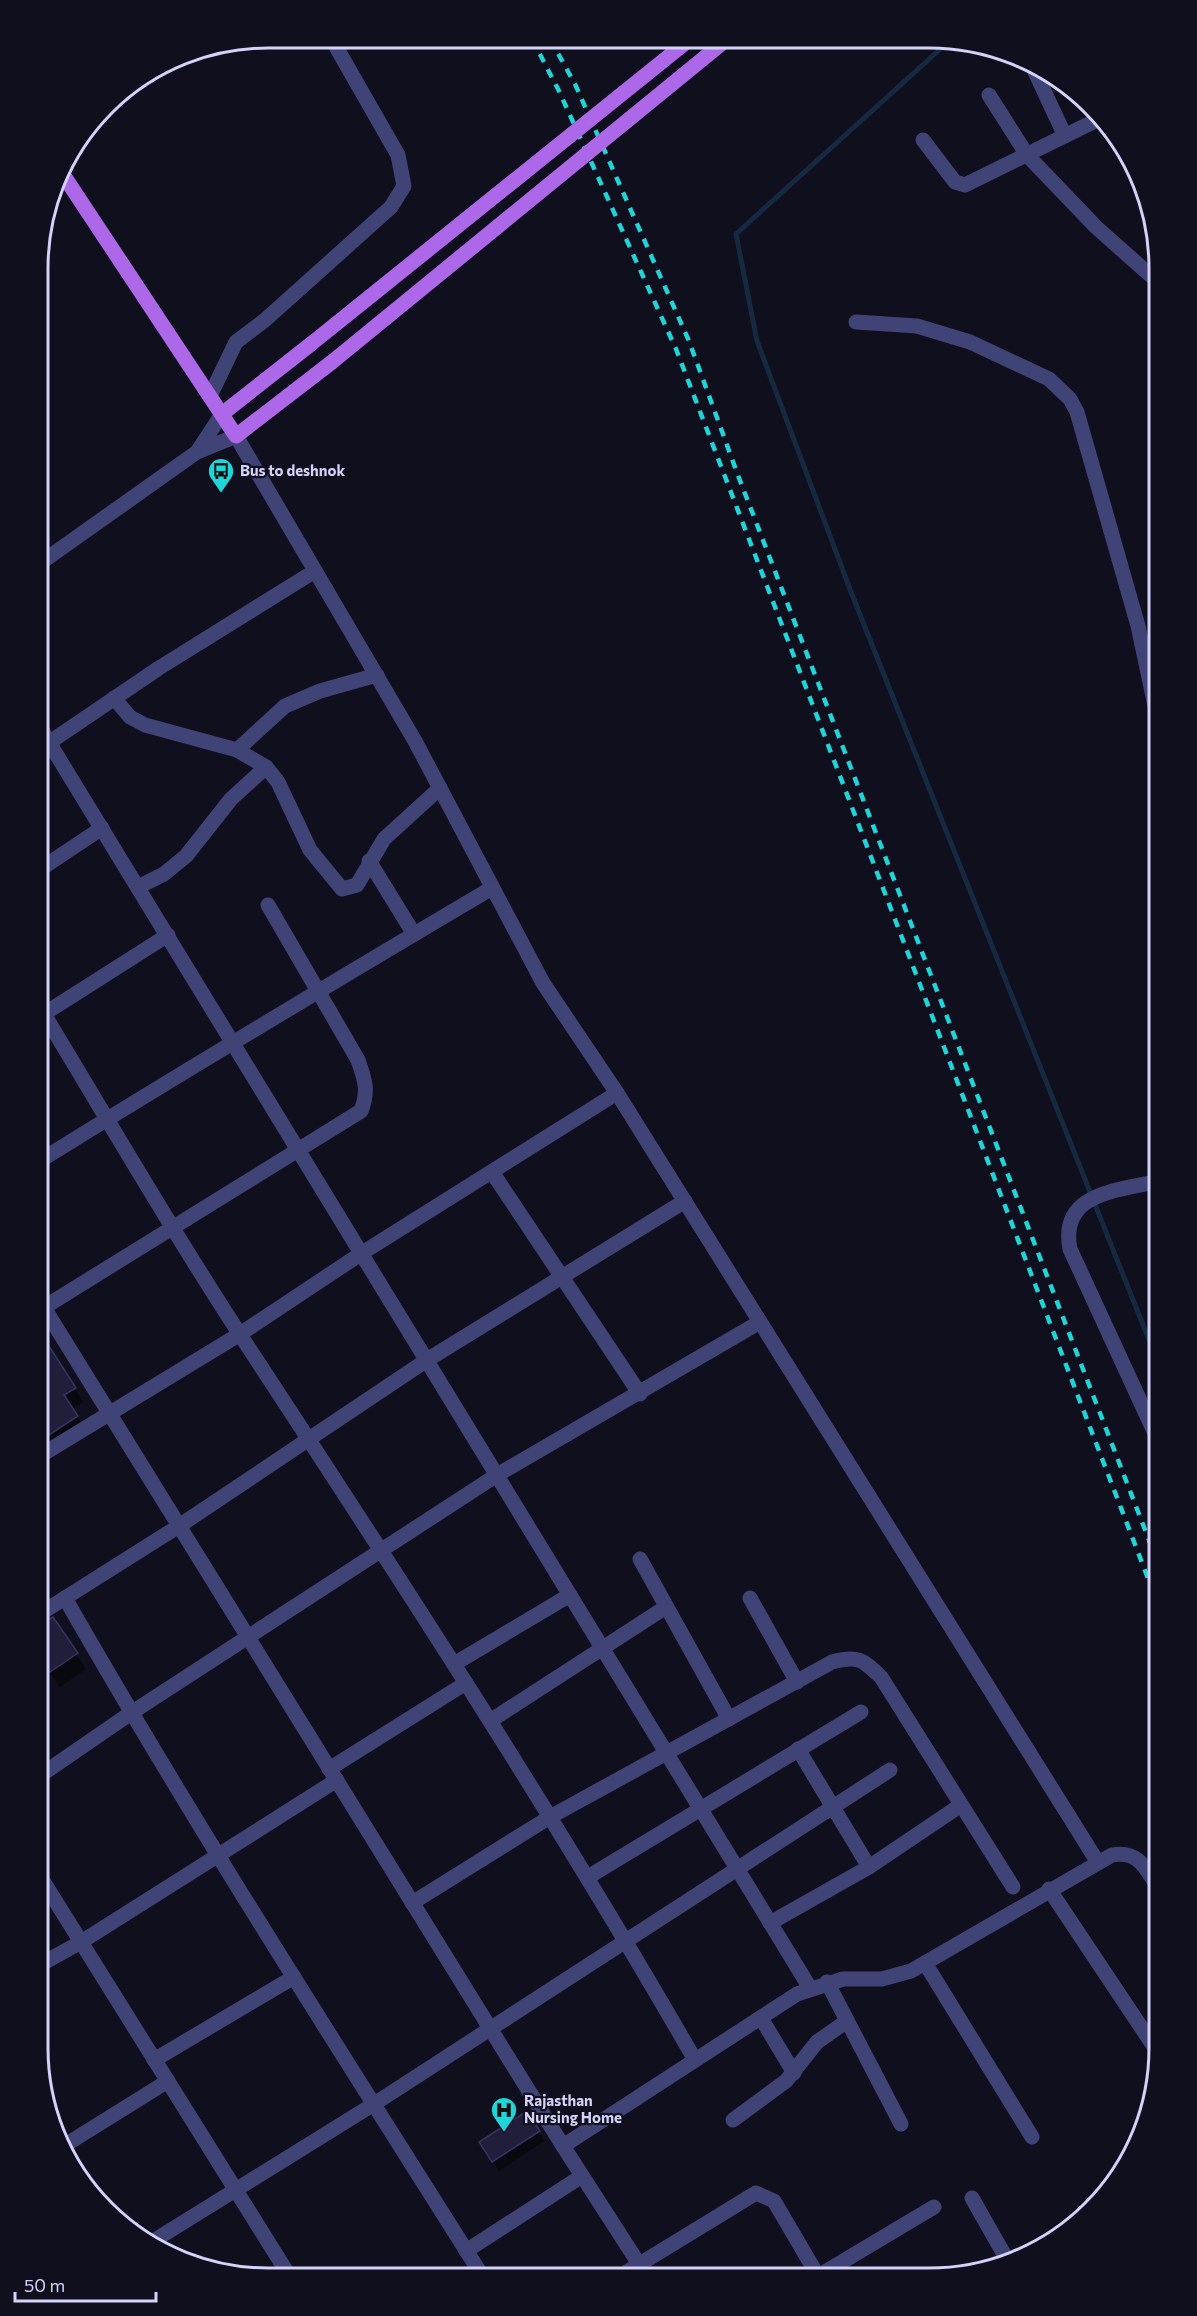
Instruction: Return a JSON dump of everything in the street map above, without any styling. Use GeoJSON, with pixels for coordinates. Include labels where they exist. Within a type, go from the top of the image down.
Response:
{"type":"FeatureCollection","features":[{"type":"Feature","properties":{"kind":"main road"},"geometry":{"type":"LineString","coordinates":[[222,414],[679,48]]}},
{"type":"Feature","properties":{"kind":"main road"},"geometry":{"type":"LineString","coordinates":[[67,180],[236,436],[332,362],[716,48]]}},
{"type":"Feature","properties":{"kind":"street"},"geometry":{"type":"LineString","coordinates":[[210,396],[236,342],[265,320],[391,207],[404,186],[398,155],[336,48]]}},
{"type":"Feature","properties":{"kind":"street"},"geometry":{"type":"LineString","coordinates":[[1038,77],[1065,136]]}},
{"type":"Feature","properties":{"kind":"street"},"geometry":{"type":"LineString","coordinates":[[989,95],[1027,155],[1096,227],[1149,273]]}},
{"type":"Feature","properties":{"kind":"street"},"geometry":{"type":"LineString","coordinates":[[923,140],[959,185],[970,184],[1093,122]]}},
{"type":"Feature","properties":{"kind":"street"},"geometry":{"type":"LineString","coordinates":[[856,322],[917,327],[942,332],[1049,379],[1070,399],[1077,412],[1138,626],[1149,678]]}},
{"type":"Feature","properties":{"kind":"street"},"geometry":{"type":"LineString","coordinates":[[196,452],[222,414]]}},
{"type":"Feature","properties":{"kind":"street"},"geometry":{"type":"LineString","coordinates":[[48,558],[196,452],[236,436],[377,675],[440,788],[543,983],[618,1093],[1097,1861]]}},
{"type":"Feature","properties":{"kind":"street"},"geometry":{"type":"LineString","coordinates":[[50,742],[114,698],[315,571]]}},
{"type":"Feature","properties":{"kind":"street"},"geometry":{"type":"LineString","coordinates":[[237,750],[285,706],[320,691],[377,675]]}},
{"type":"Feature","properties":{"kind":"street"},"geometry":{"type":"LineString","coordinates":[[114,698],[130,717],[145,725],[237,750],[266,767],[278,782],[310,850],[342,889],[357,885],[384,839],[440,788]]}},
{"type":"Feature","properties":{"kind":"street"},"geometry":{"type":"LineString","coordinates":[[48,739],[810,1988]]}},
{"type":"Feature","properties":{"kind":"street"},"geometry":{"type":"LineString","coordinates":[[138,887],[164,874],[186,856],[231,799],[266,767]]}},
{"type":"Feature","properties":{"kind":"street"},"geometry":{"type":"LineString","coordinates":[[48,864],[102,828]]}},
{"type":"Feature","properties":{"kind":"street"},"geometry":{"type":"LineString","coordinates":[[369,861],[414,934]]}},
{"type":"Feature","properties":{"kind":"street"},"geometry":{"type":"LineString","coordinates":[[48,1155],[232,1041],[319,992],[492,888]]}},
{"type":"Feature","properties":{"kind":"street"},"geometry":{"type":"LineString","coordinates":[[48,1300],[174,1227],[361,1111],[366,1099],[367,1086],[358,1060],[268,905]]}},
{"type":"Feature","properties":{"kind":"street"},"geometry":{"type":"LineString","coordinates":[[48,1007],[168,935]]}},
{"type":"Feature","properties":{"kind":"street"},"geometry":{"type":"LineString","coordinates":[[48,1025],[240,1335],[383,1550],[588,1877],[695,2060]]}},
{"type":"Feature","properties":{"kind":"street"},"geometry":{"type":"LineString","coordinates":[[48,1451],[240,1335],[362,1253],[618,1093]]}},
{"type":"Feature","properties":{"kind":"street"},"geometry":{"type":"LineString","coordinates":[[492,1172],[640,1394]]}},
{"type":"Feature","properties":{"kind":"street"},"geometry":{"type":"LineString","coordinates":[[1149,1183],[1107,1193],[1081,1203],[1070,1219],[1067,1233],[1071,1249],[1149,1420]]}},
{"type":"Feature","properties":{"kind":"street"},"geometry":{"type":"LineString","coordinates":[[48,1609],[179,1526],[427,1360],[685,1201]]}},
{"type":"Feature","properties":{"kind":"street"},"geometry":{"type":"LineString","coordinates":[[48,1317],[249,1636],[563,2146],[642,2268]]}},
{"type":"Feature","properties":{"kind":"street"},"geometry":{"type":"LineString","coordinates":[[48,1770],[131,1713],[497,1475],[640,1394],[760,1322]]}},
{"type":"Feature","properties":{"kind":"street"},"geometry":{"type":"LineString","coordinates":[[640,1559],[729,1719]]}},
{"type":"Feature","properties":{"kind":"street"},"geometry":{"type":"LineString","coordinates":[[454,1664],[570,1595]]}},
{"type":"Feature","properties":{"kind":"street"},"geometry":{"type":"LineString","coordinates":[[65,1598],[217,1855],[477,2268]]}},
{"type":"Feature","properties":{"kind":"street"},"geometry":{"type":"LineString","coordinates":[[750,1598],[797,1682]]}},
{"type":"Feature","properties":{"kind":"street"},"geometry":{"type":"LineString","coordinates":[[490,1721],[601,1646],[666,1606]]}},
{"type":"Feature","properties":{"kind":"street"},"geometry":{"type":"LineString","coordinates":[[412,1903],[550,1817],[797,1682],[842,1659],[851,1657],[865,1662],[881,1677],[1013,1887]]}},
{"type":"Feature","properties":{"kind":"street"},"geometry":{"type":"LineString","coordinates":[[48,1960],[81,1942],[217,1855],[466,1683]]}},
{"type":"Feature","properties":{"kind":"street"},"geometry":{"type":"LineString","coordinates":[[588,1877],[861,1712]]}},
{"type":"Feature","properties":{"kind":"street"},"geometry":{"type":"LineString","coordinates":[[798,1749],[869,1867]]}},
{"type":"Feature","properties":{"kind":"street"},"geometry":{"type":"LineString","coordinates":[[158,2238],[235,2188],[374,2104],[890,1770]]}},
{"type":"Feature","properties":{"kind":"street"},"geometry":{"type":"LineString","coordinates":[[770,1923],[869,1867],[961,1805]]}},
{"type":"Feature","properties":{"kind":"street"},"geometry":{"type":"LineString","coordinates":[[563,2146],[810,1988],[843,1978],[897,1977],[925,1963],[1097,1861],[1112,1855],[1133,1855],[1140,1859],[1149,1873]]}},
{"type":"Feature","properties":{"kind":"street"},"geometry":{"type":"LineString","coordinates":[[48,1889],[284,2268]]}},
{"type":"Feature","properties":{"kind":"street"},"geometry":{"type":"LineString","coordinates":[[1049,1889],[1149,2039]]}},
{"type":"Feature","properties":{"kind":"street"},"geometry":{"type":"LineString","coordinates":[[925,1963],[1032,2137]]}},
{"type":"Feature","properties":{"kind":"street"},"geometry":{"type":"LineString","coordinates":[[154,2060],[294,1977]]}},
{"type":"Feature","properties":{"kind":"street"},"geometry":{"type":"LineString","coordinates":[[827,1982],[901,2124]]}},
{"type":"Feature","properties":{"kind":"street"},"geometry":{"type":"LineString","coordinates":[[761,2018],[794,2073]]}},
{"type":"Feature","properties":{"kind":"street"},"geometry":{"type":"LineString","coordinates":[[733,2120],[794,2073],[817,2042],[847,2021]]}},
{"type":"Feature","properties":{"kind":"street"},"geometry":{"type":"LineString","coordinates":[[70,2142],[168,2081]]}},
{"type":"Feature","properties":{"kind":"street"},"geometry":{"type":"LineString","coordinates":[[466,2251],[582,2176]]}},
{"type":"Feature","properties":{"kind":"street"},"geometry":{"type":"LineString","coordinates":[[632,2268],[756,2193],[774,2201],[812,2268]]}},
{"type":"Feature","properties":{"kind":"street"},"geometry":{"type":"LineString","coordinates":[[972,2198],[1004,2254]]}},
{"type":"Feature","properties":{"kind":"street"},"geometry":{"type":"LineString","coordinates":[[832,2268],[934,2207]]}},
{"type":"Feature","properties":{"kind":"building"},"geometry":{"type":"Polygon","coordinates":[[[48,1345],[76,1388],[64,1395],[78,1416],[48,1436],[48,1345]]]}},
{"type":"Feature","properties":{"kind":"building"},"geometry":{"type":"Polygon","coordinates":[[[53,1617],[78,1653],[50,1672],[48,1669],[48,1620],[53,1617]]]}},
{"type":"Feature","properties":{"kind":"building"},"geometry":{"type":"Polygon","coordinates":[[[527,2111],[540,2131],[492,2162],[479,2142],[527,2111]]]}},
{"type":"Feature","properties":{"kind":"waterway"},"geometry":{"type":"LineString","coordinates":[[941,48],[736,234],[757,341],[851,592],[1149,1340]]}},
{"type":"Feature","properties":{"kind":"railway"},"geometry":{"type":"LineString","coordinates":[[537,48],[559,91],[676,349],[1149,1581]]}},
{"type":"Feature","properties":{"kind":"railway"},"geometry":{"type":"LineString","coordinates":[[555,48],[575,84],[689,341],[739,478],[1149,1540]]}},
{"type":"Feature","properties":{"kind":"place","name":"Bus to deshnok"},"geometry":{"type":"Point","coordinates":[221,494]}},
{"type":"Feature","properties":{"kind":"place","name":"Rajasthan Nursing Home"},"geometry":{"type":"Point","coordinates":[504,2133]}}]}
